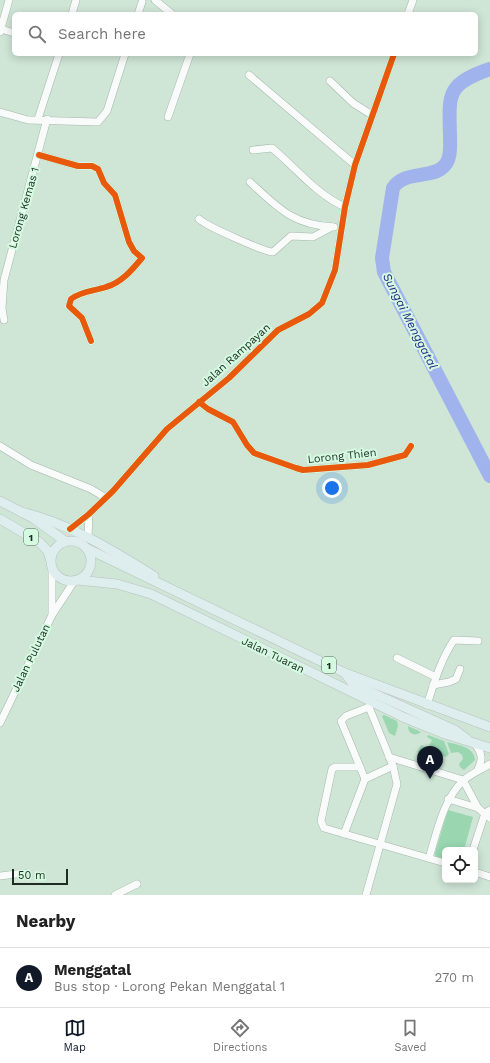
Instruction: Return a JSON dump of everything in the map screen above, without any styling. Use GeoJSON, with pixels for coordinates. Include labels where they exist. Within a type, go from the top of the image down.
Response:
{"type":"FeatureCollection","features":[{"type":"Feature","properties":{"kind":"main road","name":"1"},"geometry":{"type":"LineString","coordinates":[[0,501],[21,512],[65,541],[77,542],[86,548]]}},
{"type":"Feature","properties":{"kind":"main road"},"geometry":{"type":"LineString","coordinates":[[21,512],[34,515],[70,529],[104,545],[174,589]]}},
{"type":"Feature","properties":{"kind":"main road","name":"1"},"geometry":{"type":"LineString","coordinates":[[0,519],[39,542],[48,551],[52,567],[62,579],[76,580]]}},
{"type":"Feature","properties":{"kind":"main road","name":"1"},"geometry":{"type":"LineString","coordinates":[[52,567],[53,550],[65,541]]}},
{"type":"Feature","properties":{"kind":"main road"},"geometry":{"type":"LineString","coordinates":[[76,580],[85,575],[90,566],[90,557],[86,548]]}},
{"type":"Feature","properties":{"kind":"main road","name":"Jalan Tuaran"},"geometry":{"type":"LineString","coordinates":[[86,548],[163,586],[174,589],[345,673],[427,705],[490,727]]}},
{"type":"Feature","properties":{"kind":"main road","name":"Jalan Tuaran"},"geometry":{"type":"LineString","coordinates":[[76,580],[117,584],[151,594],[370,705],[430,728],[490,748]]}},
{"type":"Feature","properties":{"kind":"main road"},"geometry":{"type":"LineString","coordinates":[[184,594],[188,603],[324,670],[326,673],[322,677],[313,675]]}},
{"type":"Feature","properties":{"kind":"main road"},"geometry":{"type":"LineString","coordinates":[[345,673],[353,684],[455,730],[475,744]]}},
{"type":"Feature","properties":{"kind":"street"},"geometry":{"type":"LineString","coordinates":[[9,0],[0,30],[12,33]]}},
{"type":"Feature","properties":{"kind":"street"},"geometry":{"type":"LineString","coordinates":[[73,12],[76,0]]}},
{"type":"Feature","properties":{"kind":"street"},"geometry":{"type":"LineString","coordinates":[[155,0],[170,12]]}},
{"type":"Feature","properties":{"kind":"street"},"geometry":{"type":"LineString","coordinates":[[409,12],[413,0]]}},
{"type":"Feature","properties":{"kind":"street"},"geometry":{"type":"LineString","coordinates":[[139,12],[142,2]]}},
{"type":"Feature","properties":{"kind":"street"},"geometry":{"type":"LineString","coordinates":[[38,119],[58,56]]}},
{"type":"Feature","properties":{"kind":"street"},"geometry":{"type":"LineString","coordinates":[[0,112],[17,118],[47,119],[84,123],[98,122],[102,120],[107,112],[124,56]]}},
{"type":"Feature","properties":{"kind":"street"},"geometry":{"type":"LineString","coordinates":[[168,117],[189,56]]}},
{"type":"Feature","properties":{"kind":"street","name":"Jalan Rampayan"},"geometry":{"type":"LineString","coordinates":[[70,529],[106,498],[167,429],[229,378],[278,330],[308,314],[322,303],[335,270],[345,207],[355,165],[393,56]]}},
{"type":"Feature","properties":{"kind":"street"},"geometry":{"type":"LineString","coordinates":[[249,75],[355,165]]}},
{"type":"Feature","properties":{"kind":"street"},"geometry":{"type":"LineString","coordinates":[[330,81],[353,103],[372,115]]}},
{"type":"Feature","properties":{"kind":"street","name":"Lorong Kemas 1"},"geometry":{"type":"LineString","coordinates":[[4,320],[2,308],[4,280],[39,155],[47,119]]}},
{"type":"Feature","properties":{"kind":"street"},"geometry":{"type":"LineString","coordinates":[[253,150],[272,148],[323,193],[336,203],[345,207]]}},
{"type":"Feature","properties":{"kind":"street"},"geometry":{"type":"LineString","coordinates":[[39,155],[78,166],[92,166],[98,168],[104,183],[115,195],[121,211],[128,242],[134,251],[142,258],[118,282],[82,293],[71,299],[69,306],[82,318],[91,341]]}},
{"type":"Feature","properties":{"kind":"street"},"geometry":{"type":"LineString","coordinates":[[250,182],[276,206],[291,217],[312,224],[332,227],[342,226]]}},
{"type":"Feature","properties":{"kind":"street"},"geometry":{"type":"LineString","coordinates":[[199,219],[235,238],[256,245],[267,252],[274,252],[291,236],[313,237],[332,227]]}},
{"type":"Feature","properties":{"kind":"street","name":"Lorong Thien"},"geometry":{"type":"LineString","coordinates":[[199,402],[208,409],[233,422],[254,453],[303,470],[368,465],[404,456],[411,446]]}},
{"type":"Feature","properties":{"kind":"street"},"geometry":{"type":"LineString","coordinates":[[0,446],[32,465],[92,489],[106,498]]}},
{"type":"Feature","properties":{"kind":"street"},"geometry":{"type":"LineString","coordinates":[[88,537],[89,514]]}},
{"type":"Feature","properties":{"kind":"street","name":"Jalan Pulutan"},"geometry":{"type":"LineString","coordinates":[[52,567],[52,615]]}},
{"type":"Feature","properties":{"kind":"street","name":"Jalan Pulutan"},"geometry":{"type":"LineString","coordinates":[[0,723],[52,615],[76,580]]}},
{"type":"Feature","properties":{"kind":"street"},"geometry":{"type":"LineString","coordinates":[[427,705],[433,685],[448,648],[454,640],[478,642]]}},
{"type":"Feature","properties":{"kind":"street"},"geometry":{"type":"LineString","coordinates":[[397,658],[436,677]]}},
{"type":"Feature","properties":{"kind":"street"},"geometry":{"type":"LineString","coordinates":[[433,685],[456,679],[460,669]]}},
{"type":"Feature","properties":{"kind":"street"},"geometry":{"type":"LineString","coordinates":[[344,834],[365,779],[341,721],[346,716],[370,705],[393,766],[397,784],[366,895]]}},
{"type":"Feature","properties":{"kind":"street"},"geometry":{"type":"LineString","coordinates":[[475,744],[481,751],[482,761],[478,769]]}},
{"type":"Feature","properties":{"kind":"street"},"geometry":{"type":"LineString","coordinates":[[389,757],[463,780],[478,808]]}},
{"type":"Feature","properties":{"kind":"street"},"geometry":{"type":"LineString","coordinates":[[429,858],[448,800],[463,780],[478,769],[490,764]]}},
{"type":"Feature","properties":{"kind":"street"},"geometry":{"type":"LineString","coordinates":[[365,779],[393,766]]}},
{"type":"Feature","properties":{"kind":"street"},"geometry":{"type":"LineString","coordinates":[[360,767],[336,767],[332,769],[321,824],[324,828],[442,862]]}},
{"type":"Feature","properties":{"kind":"street"},"geometry":{"type":"LineString","coordinates":[[448,800],[478,808],[488,814],[474,847]]}},
{"type":"Feature","properties":{"kind":"street"},"geometry":{"type":"LineString","coordinates":[[0,876],[24,873]]}},
{"type":"Feature","properties":{"kind":"street"},"geometry":{"type":"LineString","coordinates":[[478,873],[490,877]]}},
{"type":"Feature","properties":{"kind":"street"},"geometry":{"type":"LineString","coordinates":[[115,895],[137,884]]}},
{"type":"Feature","properties":{"kind":"green space"},"geometry":{"type":"Polygon","coordinates":[[[384,715],[397,721],[398,726],[395,736],[389,733],[382,716],[384,715]]]}},
{"type":"Feature","properties":{"kind":"green space"},"geometry":{"type":"Polygon","coordinates":[[[408,726],[421,732],[419,734],[412,734],[408,729],[408,726]]]}},
{"type":"Feature","properties":{"kind":"green space"},"geometry":{"type":"Polygon","coordinates":[[[428,735],[444,741],[449,754],[446,757],[437,754],[437,752],[431,749],[429,756],[417,752],[421,745],[428,748],[432,740],[427,737],[428,735]]]}},
{"type":"Feature","properties":{"kind":"green space"},"geometry":{"type":"Polygon","coordinates":[[[447,742],[460,745],[468,749],[474,755],[475,760],[464,770],[459,764],[463,759],[462,755],[458,752],[451,753],[447,742]]]}},
{"type":"Feature","properties":{"kind":"green space"},"geometry":{"type":"Polygon","coordinates":[[[448,810],[473,817],[465,847],[442,847],[442,862],[436,860],[435,853],[448,810]]]}},
{"type":"Feature","properties":{"kind":"waterway","name":"Sungai Menggatal"},"geometry":{"type":"LineString","coordinates":[[490,69],[465,80],[453,92],[450,110],[450,154],[444,167],[430,173],[405,178],[398,182],[393,188],[382,258],[384,272],[490,476]]}},
{"type":"Feature","properties":{"kind":"cycle path"},"geometry":{"type":"LineString","coordinates":[[70,529],[89,514],[113,491],[167,429],[229,378],[278,330],[309,314],[322,303],[335,270],[345,207],[355,165],[393,56]]}},
{"type":"Feature","properties":{"kind":"cycle path"},"geometry":{"type":"LineString","coordinates":[[39,155],[78,166],[92,166],[98,169],[104,183],[115,195],[129,242],[134,251],[142,258],[117,282],[106,287],[83,293],[71,299],[69,306],[82,318],[91,341]]}},
{"type":"Feature","properties":{"kind":"cycle path"},"geometry":{"type":"LineString","coordinates":[[199,402],[208,409],[233,422],[247,445],[254,453],[303,470],[368,465],[405,455],[411,446]]}},
{"type":"Feature","properties":{"kind":"place","name":"Menggatal"},"geometry":{"type":"Point","coordinates":[430,779]}}]}
